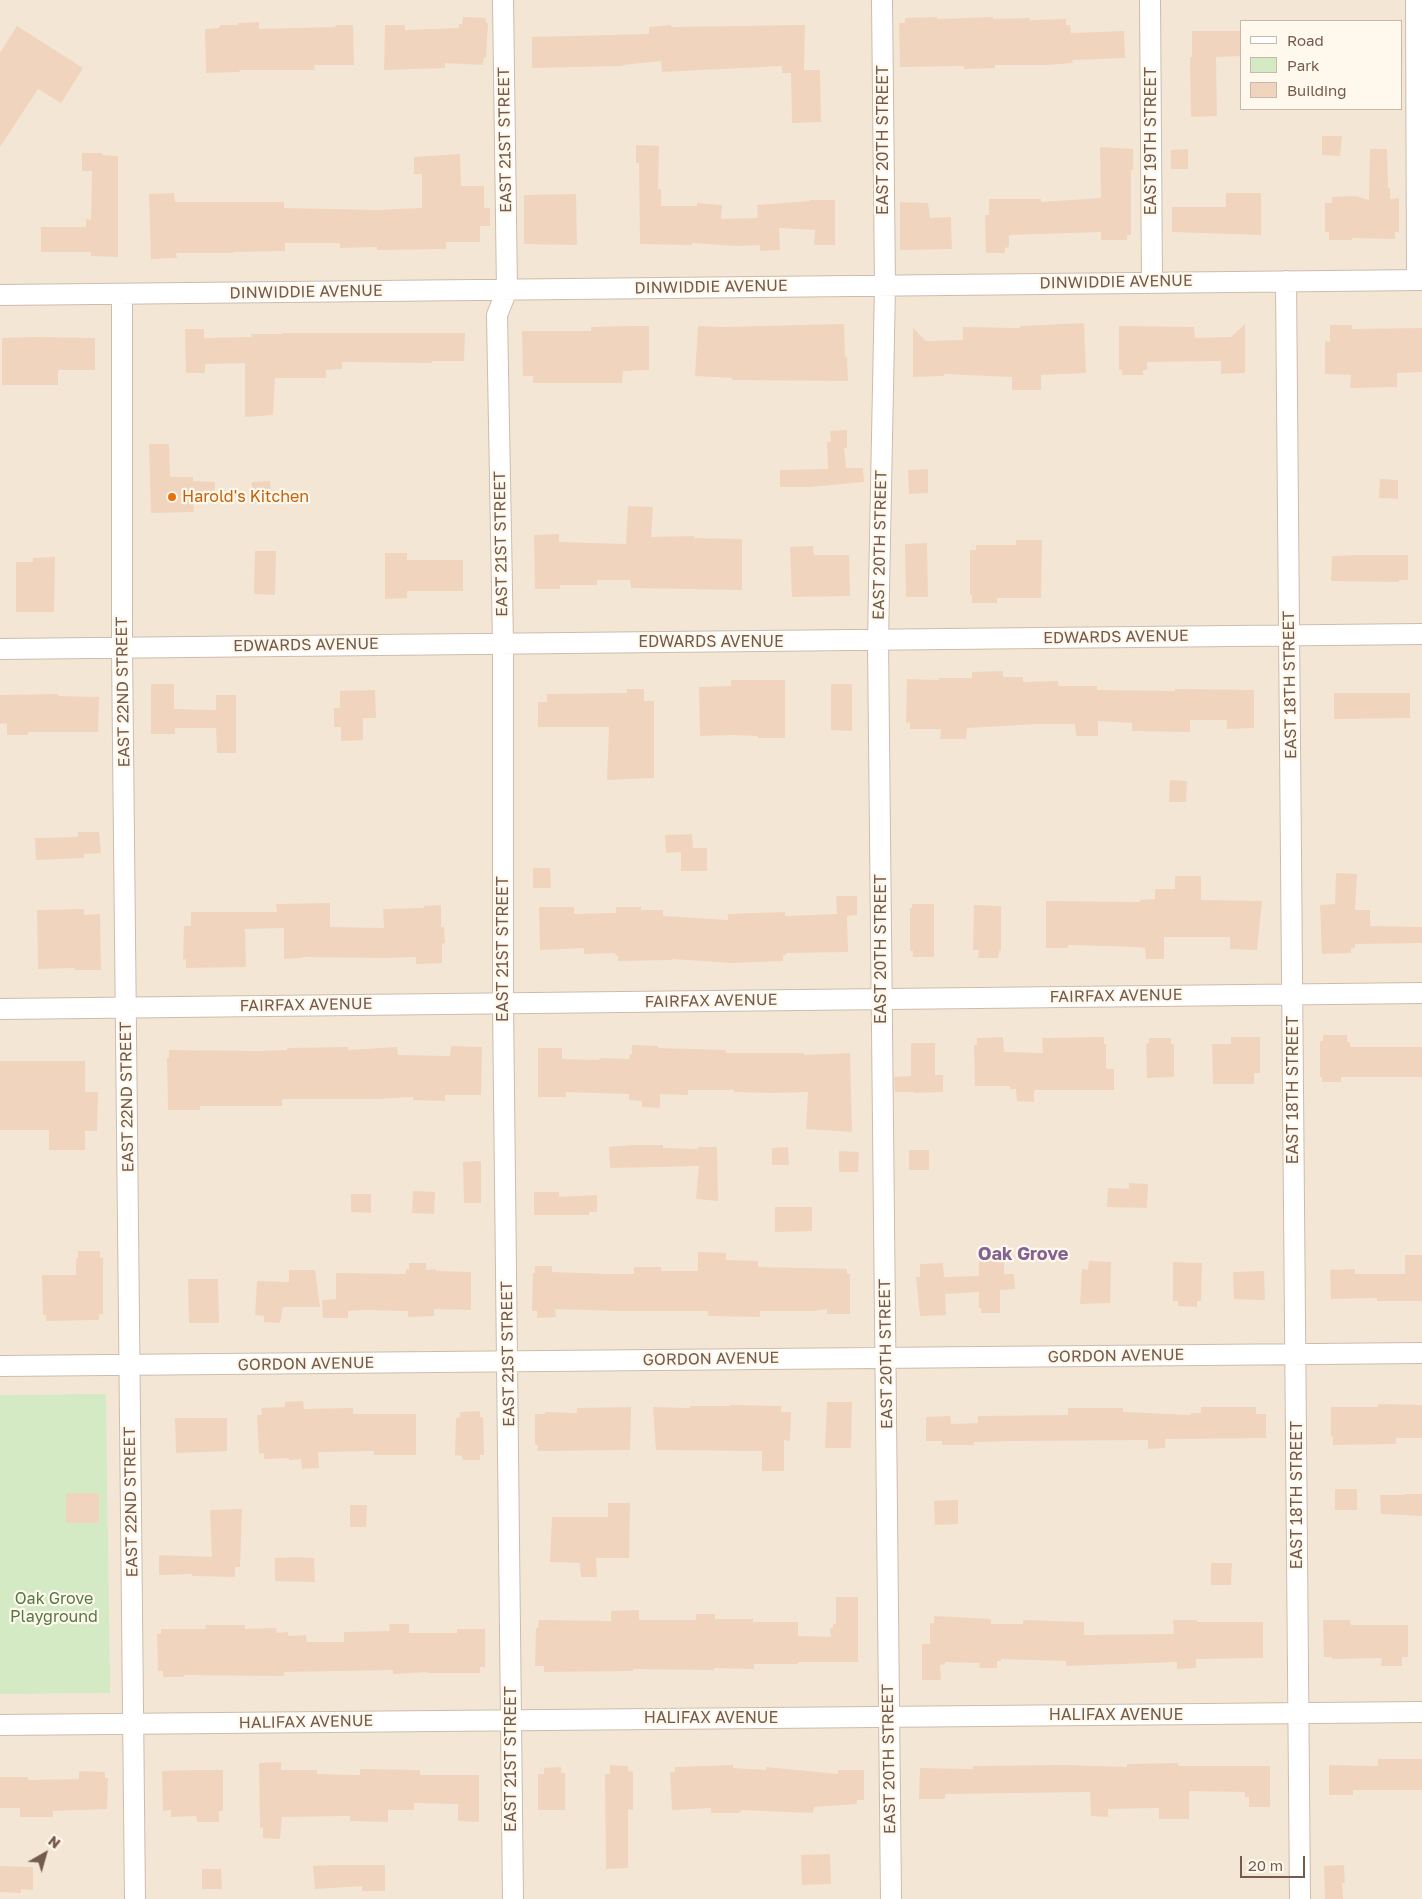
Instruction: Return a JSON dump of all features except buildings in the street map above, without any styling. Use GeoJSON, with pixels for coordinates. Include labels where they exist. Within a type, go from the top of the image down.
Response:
{"type":"FeatureCollection","features":[{"type":"Feature","properties":{"kind":"street","name":"EAST 21ST STREET"},"geometry":{"type":"LineString","coordinates":[[503,0],[507,290],[497,315],[503,643],[503,1003],[512,1899]]}},
{"type":"Feature","properties":{"kind":"street","name":"EAST 20TH STREET"},"geometry":{"type":"LineString","coordinates":[[882,0],[884,285],[878,641],[891,1899]]}},
{"type":"Feature","properties":{"kind":"street","name":"EAST 19TH STREET"},"geometry":{"type":"LineString","coordinates":[[1150,0],[1152,282]]}},
{"type":"Feature","properties":{"kind":"street"},"geometry":{"type":"LineString","coordinates":[[1416,0],[1419,280]]}},
{"type":"Feature","properties":{"kind":"street","name":"DINWIDDIE AVENUE"},"geometry":{"type":"LineString","coordinates":[[0,295],[1419,280]]}},
{"type":"Feature","properties":{"kind":"street","name":"EAST 18TH STREET"},"geometry":{"type":"LineString","coordinates":[[1286,281],[1300,1899]]}},
{"type":"Feature","properties":{"kind":"street","name":"EAST 22ND STREET"},"geometry":{"type":"LineString","coordinates":[[122,294],[122,648],[135,1899]]}},
{"type":"Feature","properties":{"kind":"street","name":"EDWARDS AVENUE"},"geometry":{"type":"LineString","coordinates":[[0,649],[1422,634]]}},
{"type":"Feature","properties":{"kind":"street","name":"FAIRFAX AVENUE"},"geometry":{"type":"LineString","coordinates":[[0,1009],[1422,993]]}},
{"type":"Feature","properties":{"kind":"street","name":"GORDON AVENUE"},"geometry":{"type":"LineString","coordinates":[[0,1366],[1422,1353]]}},
{"type":"Feature","properties":{"kind":"street","name":"HALIFAX AVENUE"},"geometry":{"type":"LineString","coordinates":[[0,1725],[1422,1712]]}},
{"type":"Feature","properties":{"kind":"shaded area"},"geometry":{"type":"Polygon","coordinates":[[[0,0],[1422,0],[1422,1899],[0,1899],[0,0]]]}},
{"type":"Feature","properties":{"kind":"green space","name":"Oak Grove Playground"},"geometry":{"type":"Polygon","coordinates":[[[106,1394],[110,1693],[0,1694],[0,1395],[106,1394]]]}},
{"type":"Feature","properties":{"kind":"place","name":"Harold's Kitchen"},"geometry":{"type":"Point","coordinates":[172,497]}},
{"type":"Feature","properties":{"kind":"district","name":"Oak Grove"},"geometry":{"type":"Point","coordinates":[1023,1254]}}]}
